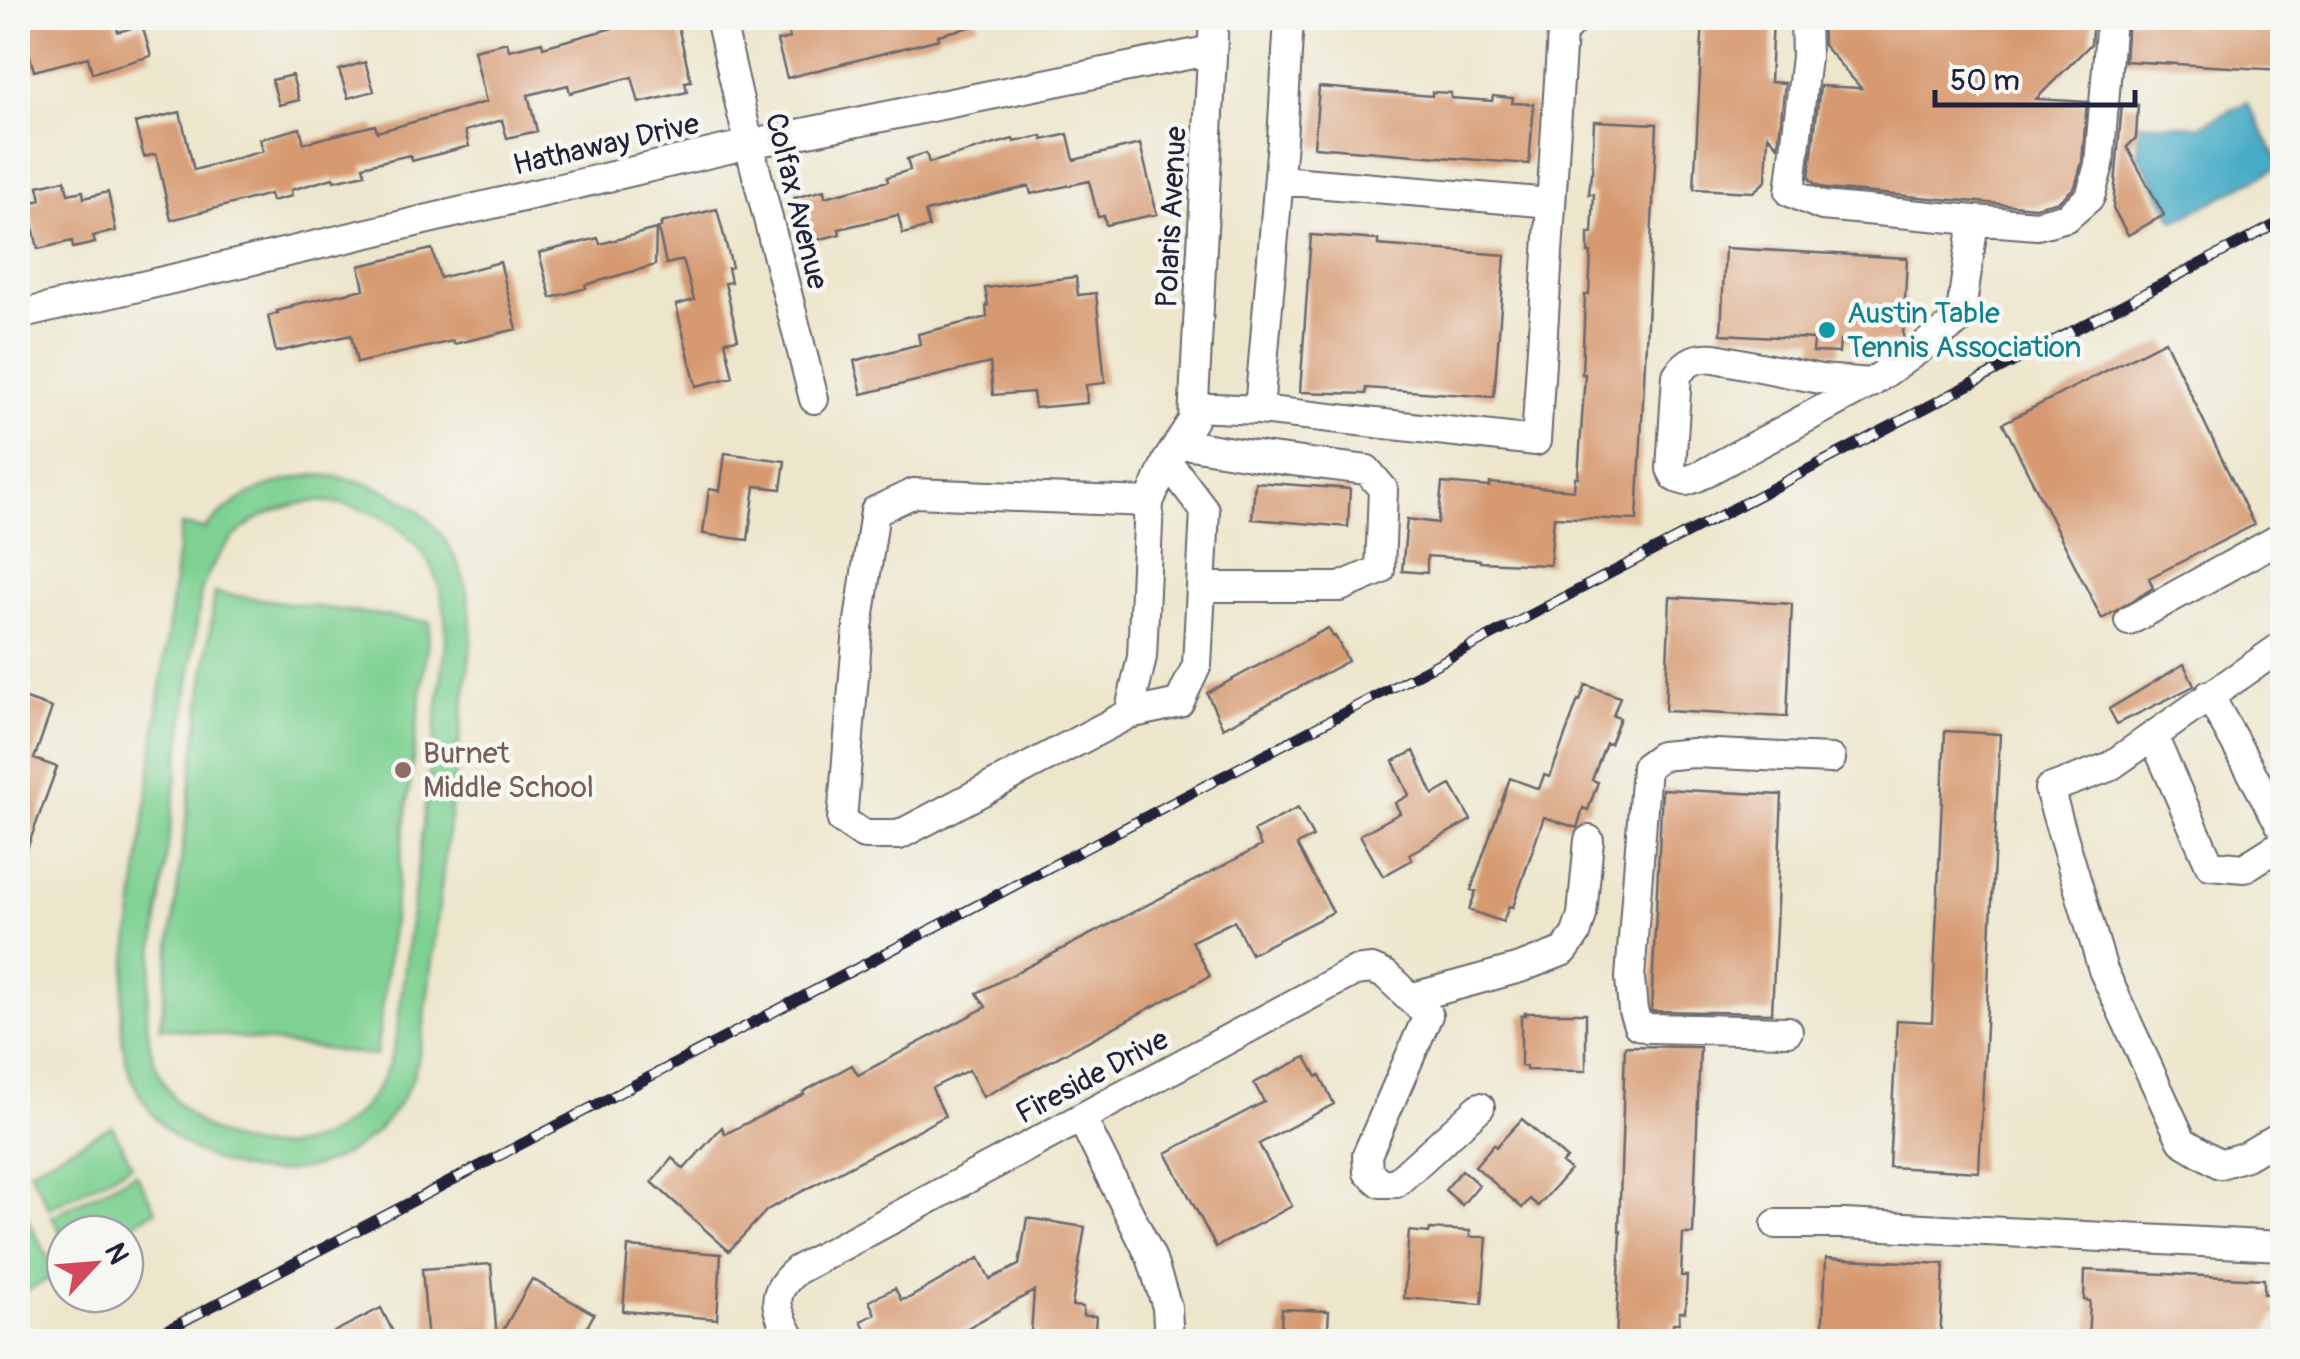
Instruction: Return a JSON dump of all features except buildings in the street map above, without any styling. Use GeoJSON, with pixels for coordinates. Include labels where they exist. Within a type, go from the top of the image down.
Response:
{"type":"FeatureCollection","features":[{"type":"Feature","properties":{"kind":"street","name":"Colfax Avenue"},"geometry":{"type":"LineString","coordinates":[[720,18],[814,399]]}},
{"type":"Feature","properties":{"kind":"street","name":"Polaris Avenue"},"geometry":{"type":"LineString","coordinates":[[1183,433],[1214,18]]}},
{"type":"Feature","properties":{"kind":"street"},"geometry":{"type":"LineString","coordinates":[[1259,410],[1289,18]]}},
{"type":"Feature","properties":{"kind":"street"},"geometry":{"type":"LineString","coordinates":[[1128,714],[1142,657],[1148,502],[1183,433],[1259,410],[1536,440],[1562,33],[1576,18]]}},
{"type":"Feature","properties":{"kind":"street"},"geometry":{"type":"LineString","coordinates":[[1805,18],[1806,57],[1790,192],[1822,206],[2037,224],[2066,217],[2090,197],[2099,166],[2111,18]]}},
{"type":"Feature","properties":{"kind":"street","name":"Hathaway Drive"},"geometry":{"type":"LineString","coordinates":[[18,312],[748,144],[1212,50]]}},
{"type":"Feature","properties":{"kind":"street"},"geometry":{"type":"LineString","coordinates":[[1278,180],[1551,204]]}},
{"type":"Feature","properties":{"kind":"street"},"geometry":{"type":"LineString","coordinates":[[1870,383],[1820,379],[1699,358],[1677,374],[1671,469],[1676,478],[1686,481],[1698,477],[1870,383],[1960,320],[1974,220]]}},
{"type":"Feature","properties":{"kind":"street"},"geometry":{"type":"LineString","coordinates":[[1183,433],[1270,458],[1367,470],[1383,490],[1380,570],[1340,587],[1201,587]]}},
{"type":"Feature","properties":{"kind":"street"},"geometry":{"type":"LineString","coordinates":[[1148,502],[914,493],[875,511],[858,628],[842,820],[864,835],[898,835],[1128,714],[1179,702],[1198,664],[1205,511],[1183,433]]}},
{"type":"Feature","properties":{"kind":"street"},"geometry":{"type":"LineString","coordinates":[[2129,621],[2282,537]]}},
{"type":"Feature","properties":{"kind":"street"},"geometry":{"type":"LineString","coordinates":[[2282,646],[2109,767],[2049,790],[2103,970],[2182,1141],[2220,1164],[2246,1156],[2282,1135]]}},
{"type":"Feature","properties":{"kind":"street"},"geometry":{"type":"LineString","coordinates":[[2210,696],[2282,828]]}},
{"type":"Feature","properties":{"kind":"street"},"geometry":{"type":"LineString","coordinates":[[2153,736],[2210,865],[2244,868],[2282,844]]}},
{"type":"Feature","properties":{"kind":"street"},"geometry":{"type":"LineString","coordinates":[[1788,1031],[1638,1025],[1630,978],[1646,767],[1661,756],[1694,754],[1830,759]]}},
{"type":"Feature","properties":{"kind":"street"},"geometry":{"type":"LineString","coordinates":[[1480,1107],[1396,1184],[1381,1184],[1368,1172],[1367,1155],[1419,1006],[1564,951],[1576,934],[1582,915],[1589,840]]}},
{"type":"Feature","properties":{"kind":"street","name":"Fireside Drive"},"geometry":{"type":"LineString","coordinates":[[794,1342],[776,1303],[781,1284],[797,1270],[1355,971],[1372,969],[1386,974],[1419,1006]]}},
{"type":"Feature","properties":{"kind":"street"},"geometry":{"type":"LineString","coordinates":[[1082,1119],[1151,1257],[1167,1307],[1169,1342]]}},
{"type":"Feature","properties":{"kind":"street"},"geometry":{"type":"LineString","coordinates":[[1776,1224],[2282,1246]]}},
{"type":"Feature","properties":{"kind":"green space"},"geometry":{"type":"Polygon","coordinates":[[[301,477],[353,480],[384,490],[411,505],[433,525],[451,550],[463,578],[470,610],[471,646],[422,1041],[411,1080],[392,1113],[370,1137],[345,1154],[317,1166],[256,1171],[225,1164],[195,1151],[155,1117],[140,1095],[126,1062],[122,1002],[181,525],[205,529],[242,498],[301,477]],[[317,501],[260,518],[231,540],[201,591],[147,1005],[155,1061],[179,1104],[214,1133],[257,1146],[301,1144],[342,1126],[376,1091],[396,1038],[446,643],[445,613],[429,562],[414,542],[373,513],[317,501]]]}},
{"type":"Feature","properties":{"kind":"green space"},"geometry":{"type":"Polygon","coordinates":[[[215,593],[430,622],[376,1056],[160,1027],[215,593]]]}},
{"type":"Feature","properties":{"kind":"green space"},"geometry":{"type":"Polygon","coordinates":[[[112,1126],[132,1165],[49,1208],[29,1170],[112,1126]]]}},
{"type":"Feature","properties":{"kind":"green space"},"geometry":{"type":"Polygon","coordinates":[[[136,1173],[156,1211],[145,1217],[56,1214],[136,1173]]]}},
{"type":"Feature","properties":{"kind":"green space"},"geometry":{"type":"Polygon","coordinates":[[[18,1200],[45,1252],[45,1281],[18,1295],[18,1200]]]}},
{"type":"Feature","properties":{"kind":"water"},"geometry":{"type":"Polygon","coordinates":[[[2247,102],[2281,166],[2175,221],[2138,154],[2139,123],[2200,126],[2247,102]]]}},
{"type":"Feature","properties":{"kind":"railway"},"geometry":{"type":"LineString","coordinates":[[144,1342],[2282,221]]}},
{"type":"Feature","properties":{"kind":"place","name":"Austin Table Tennis Association"},"geometry":{"type":"Point","coordinates":[1827,330]}},
{"type":"Feature","properties":{"kind":"place","name":"Burnet Middle School"},"geometry":{"type":"Point","coordinates":[403,770]}}]}
